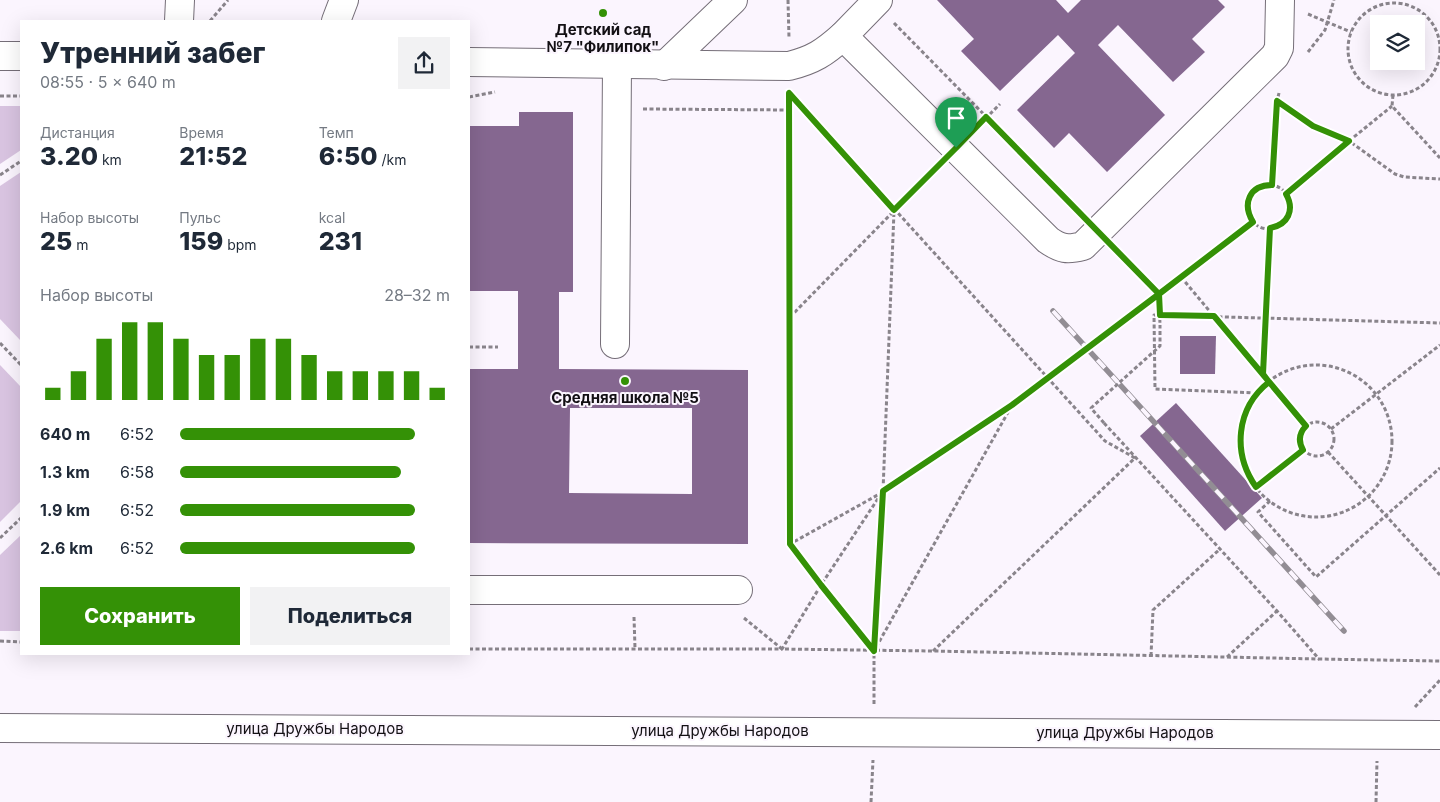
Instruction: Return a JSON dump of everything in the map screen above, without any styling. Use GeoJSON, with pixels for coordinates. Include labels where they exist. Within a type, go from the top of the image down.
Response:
{"type":"FeatureCollection","features":[{"type":"Feature","properties":{"kind":"street"},"geometry":{"type":"LineString","coordinates":[[179,20],[180,0]]}},
{"type":"Feature","properties":{"kind":"street"},"geometry":{"type":"LineString","coordinates":[[336,20],[344,0]]}},
{"type":"Feature","properties":{"kind":"street"},"geometry":{"type":"LineString","coordinates":[[664,66],[733,0]]}},
{"type":"Feature","properties":{"kind":"street"},"geometry":{"type":"LineString","coordinates":[[470,62],[664,66],[789,80],[810,60],[826,52],[877,2]]}},
{"type":"Feature","properties":{"kind":"street"},"geometry":{"type":"LineString","coordinates":[[843,36],[1048,240],[1059,247],[1072,249],[1083,246],[1275,56],[1291,6]]}},
{"type":"Feature","properties":{"kind":"street"},"geometry":{"type":"LineString","coordinates":[[0,56],[20,56]]}},
{"type":"Feature","properties":{"kind":"street"},"geometry":{"type":"LineString","coordinates":[[616,344],[617,65]]}},
{"type":"Feature","properties":{"kind":"street"},"geometry":{"type":"LineString","coordinates":[[470,590],[738,590]]}},
{"type":"Feature","properties":{"kind":"street","name":"улица Дружбы Народов"},"geometry":{"type":"LineString","coordinates":[[0,728],[1440,735]]}},
{"type":"Feature","properties":{"kind":"path"},"geometry":{"type":"LineString","coordinates":[[211,20],[228,0]]}},
{"type":"Feature","properties":{"kind":"path"},"geometry":{"type":"LineString","coordinates":[[788,0],[790,544],[874,651]]}},
{"type":"Feature","properties":{"kind":"path"},"geometry":{"type":"LineString","coordinates":[[1303,56],[1318,41],[1328,23],[1334,0]]}},
{"type":"Feature","properties":{"kind":"path"},"geometry":{"type":"LineString","coordinates":[[877,2],[1159,294],[1160,346],[1091,408],[1319,659]]}},
{"type":"Feature","properties":{"kind":"path"},"geometry":{"type":"LineString","coordinates":[[1386,4],[1412,7],[1432,23],[1439,35],[1438,61],[1433,73],[1414,91],[1393,95],[1376,91],[1364,84],[1356,75],[1350,63],[1348,50],[1354,25],[1363,15],[1374,8],[1386,4]]}},
{"type":"Feature","properties":{"kind":"path"},"geometry":{"type":"LineString","coordinates":[[1291,6],[1351,32]]}},
{"type":"Feature","properties":{"kind":"path"},"geometry":{"type":"LineString","coordinates":[[789,80],[894,210],[1104,441],[1136,458]]}},
{"type":"Feature","properties":{"kind":"path"},"geometry":{"type":"LineString","coordinates":[[1272,185],[1277,101],[1280,87]]}},
{"type":"Feature","properties":{"kind":"path"},"geometry":{"type":"LineString","coordinates":[[1286,194],[1392,106],[1393,95]]}},
{"type":"Feature","properties":{"kind":"path"},"geometry":{"type":"LineString","coordinates":[[0,96],[20,96]]}},
{"type":"Feature","properties":{"kind":"path"},"geometry":{"type":"LineString","coordinates":[[1277,101],[1313,126],[1349,141],[1395,174],[1404,178],[1440,179]]}},
{"type":"Feature","properties":{"kind":"path"},"geometry":{"type":"LineString","coordinates":[[790,318],[1000,104]]}},
{"type":"Feature","properties":{"kind":"path"},"geometry":{"type":"LineString","coordinates":[[1392,106],[1440,158]]}},
{"type":"Feature","properties":{"kind":"path"},"geometry":{"type":"LineString","coordinates":[[0,175],[20,162]]}},
{"type":"Feature","properties":{"kind":"path"},"geometry":{"type":"LineString","coordinates":[[1272,185],[1278,187],[1286,194],[1290,206],[1287,218],[1278,226],[1270,228],[1260,227],[1253,222],[1247,207],[1251,196],[1260,187],[1272,185]]}},
{"type":"Feature","properties":{"kind":"path"},"geometry":{"type":"LineString","coordinates":[[871,802],[874,731],[874,651],[883,491],[894,210]]}},
{"type":"Feature","properties":{"kind":"path"},"geometry":{"type":"LineString","coordinates":[[790,544],[883,491],[1012,405],[1253,222]]}},
{"type":"Feature","properties":{"kind":"path"},"geometry":{"type":"LineString","coordinates":[[1263,374],[1270,228]]}},
{"type":"Feature","properties":{"kind":"path"},"geometry":{"type":"LineString","coordinates":[[1180,277],[1306,426]]}},
{"type":"Feature","properties":{"kind":"path"},"geometry":{"type":"LineString","coordinates":[[1257,393],[1155,389],[1154,315],[1440,323]]}},
{"type":"Feature","properties":{"kind":"path"},"geometry":{"type":"LineString","coordinates":[[0,343],[20,364]]}},
{"type":"Feature","properties":{"kind":"path"},"geometry":{"type":"LineString","coordinates":[[1331,430],[1440,345]]}},
{"type":"Feature","properties":{"kind":"path"},"geometry":{"type":"LineString","coordinates":[[470,347],[498,347]]}},
{"type":"Feature","properties":{"kind":"path"},"geometry":{"type":"LineString","coordinates":[[1318,365],[1342,369],[1363,381],[1380,399],[1389,418],[1393,439],[1390,460],[1382,480],[1368,497],[1350,510],[1328,516],[1305,516],[1284,510],[1270,501],[1256,487],[1248,475],[1241,452],[1241,427],[1250,404],[1257,393],[1277,376],[1293,368],[1318,365]]}},
{"type":"Feature","properties":{"kind":"path"},"geometry":{"type":"LineString","coordinates":[[874,651],[1012,405]]}},
{"type":"Feature","properties":{"kind":"path"},"geometry":{"type":"LineString","coordinates":[[1319,422],[1324,423],[1331,430],[1334,444],[1328,452],[1315,457],[1310,456],[1303,450],[1300,439],[1302,430],[1306,426],[1319,422]]}},
{"type":"Feature","properties":{"kind":"path"},"geometry":{"type":"LineString","coordinates":[[1256,487],[1303,450]]}},
{"type":"Feature","properties":{"kind":"path"},"geometry":{"type":"LineString","coordinates":[[1328,452],[1440,575]]}},
{"type":"Feature","properties":{"kind":"path"},"geometry":{"type":"LineString","coordinates":[[934,651],[1136,458]]}},
{"type":"Feature","properties":{"kind":"path"},"geometry":{"type":"LineString","coordinates":[[1270,501],[1258,512],[1316,577],[1440,468]]}},
{"type":"Feature","properties":{"kind":"path"},"geometry":{"type":"LineString","coordinates":[[782,650],[821,585],[883,491]]}},
{"type":"Feature","properties":{"kind":"path"},"geometry":{"type":"LineString","coordinates":[[0,538],[20,519]]}},
{"type":"Feature","properties":{"kind":"path"},"geometry":{"type":"LineString","coordinates":[[1151,656],[1153,610],[1220,549]]}},
{"type":"Feature","properties":{"kind":"path"},"geometry":{"type":"LineString","coordinates":[[711,590],[782,650]]}},
{"type":"Feature","properties":{"kind":"path"},"geometry":{"type":"LineString","coordinates":[[1226,658],[1277,611]]}},
{"type":"Feature","properties":{"kind":"path"},"geometry":{"type":"LineString","coordinates":[[0,641],[20,642]]}},
{"type":"Feature","properties":{"kind":"path"},"geometry":{"type":"LineString","coordinates":[[470,650],[934,651],[1440,661]]}},
{"type":"Feature","properties":{"kind":"shaded area"},"geometry":{"type":"Polygon","coordinates":[[[0,106],[20,106],[20,151],[0,164],[0,106]]]}},
{"type":"Feature","properties":{"kind":"shaded area"},"geometry":{"type":"Polygon","coordinates":[[[20,173],[20,340],[0,319],[0,186],[20,173]]]}},
{"type":"Feature","properties":{"kind":"shaded area"},"geometry":{"type":"Polygon","coordinates":[[[0,365],[20,386],[20,502],[0,522],[0,365]]]}},
{"type":"Feature","properties":{"kind":"shaded area"},"geometry":{"type":"Polygon","coordinates":[[[20,536],[20,631],[0,631],[0,555],[20,536]]]}},
{"type":"Feature","properties":{"kind":"building"},"geometry":{"type":"Polygon","coordinates":[[[937,0],[1056,0],[1068,13],[1081,0],[1218,0],[1225,7],[1192,39],[1205,52],[1173,82],[1118,25],[1098,45],[1165,115],[1107,172],[1069,133],[1054,148],[1017,110],[1075,53],[1058,35],[1000,91],[961,51],[974,39],[937,0]]]}},
{"type":"Feature","properties":{"kind":"building"},"geometry":{"type":"Polygon","coordinates":[[[519,112],[573,112],[573,292],[559,292],[559,369],[748,370],[748,544],[470,543],[470,369],[518,369],[518,291],[470,291],[470,126],[519,126],[519,112]],[[570,408],[569,493],[692,494],[692,408],[570,408]]]}},
{"type":"Feature","properties":{"kind":"building"},"geometry":{"type":"Polygon","coordinates":[[[1180,336],[1216,336],[1215,374],[1180,374],[1180,336]]]}},
{"type":"Feature","properties":{"kind":"building"},"geometry":{"type":"Polygon","coordinates":[[[1176,403],[1262,498],[1225,531],[1140,436],[1176,403]]]}},
{"type":"Feature","properties":{"kind":"railway"},"geometry":{"type":"LineString","coordinates":[[1053,311],[1344,631]]}},
{"type":"Feature","properties":{"kind":"place","name":"Детский сад №7 \"Филипок\""},"geometry":{"type":"Point","coordinates":[603,13]}},
{"type":"Feature","properties":{"kind":"place","name":"Средняя школа №5"},"geometry":{"type":"Point","coordinates":[625,381]}},
{"type":"Feature","properties":{"kind":"route"},"geometry":{"type":"LineString","coordinates":[[956,148],[894,210],[789,93],[790,544],[874,651],[883,491],[1012,405],[1159,294],[1160,315],[1214,316],[1263,374],[1306,426],[1300,434],[1300,444],[1303,450],[1256,487],[1248,475],[1241,452],[1241,427],[1250,404],[1257,393],[1269,382],[1263,374],[1270,228],[1284,223],[1290,213],[1290,200],[1286,194],[1349,141],[1313,126],[1277,101],[1272,185],[1260,187],[1254,191],[1248,201],[1248,213],[1253,222],[1159,294],[986,117],[956,148]]}}]}
